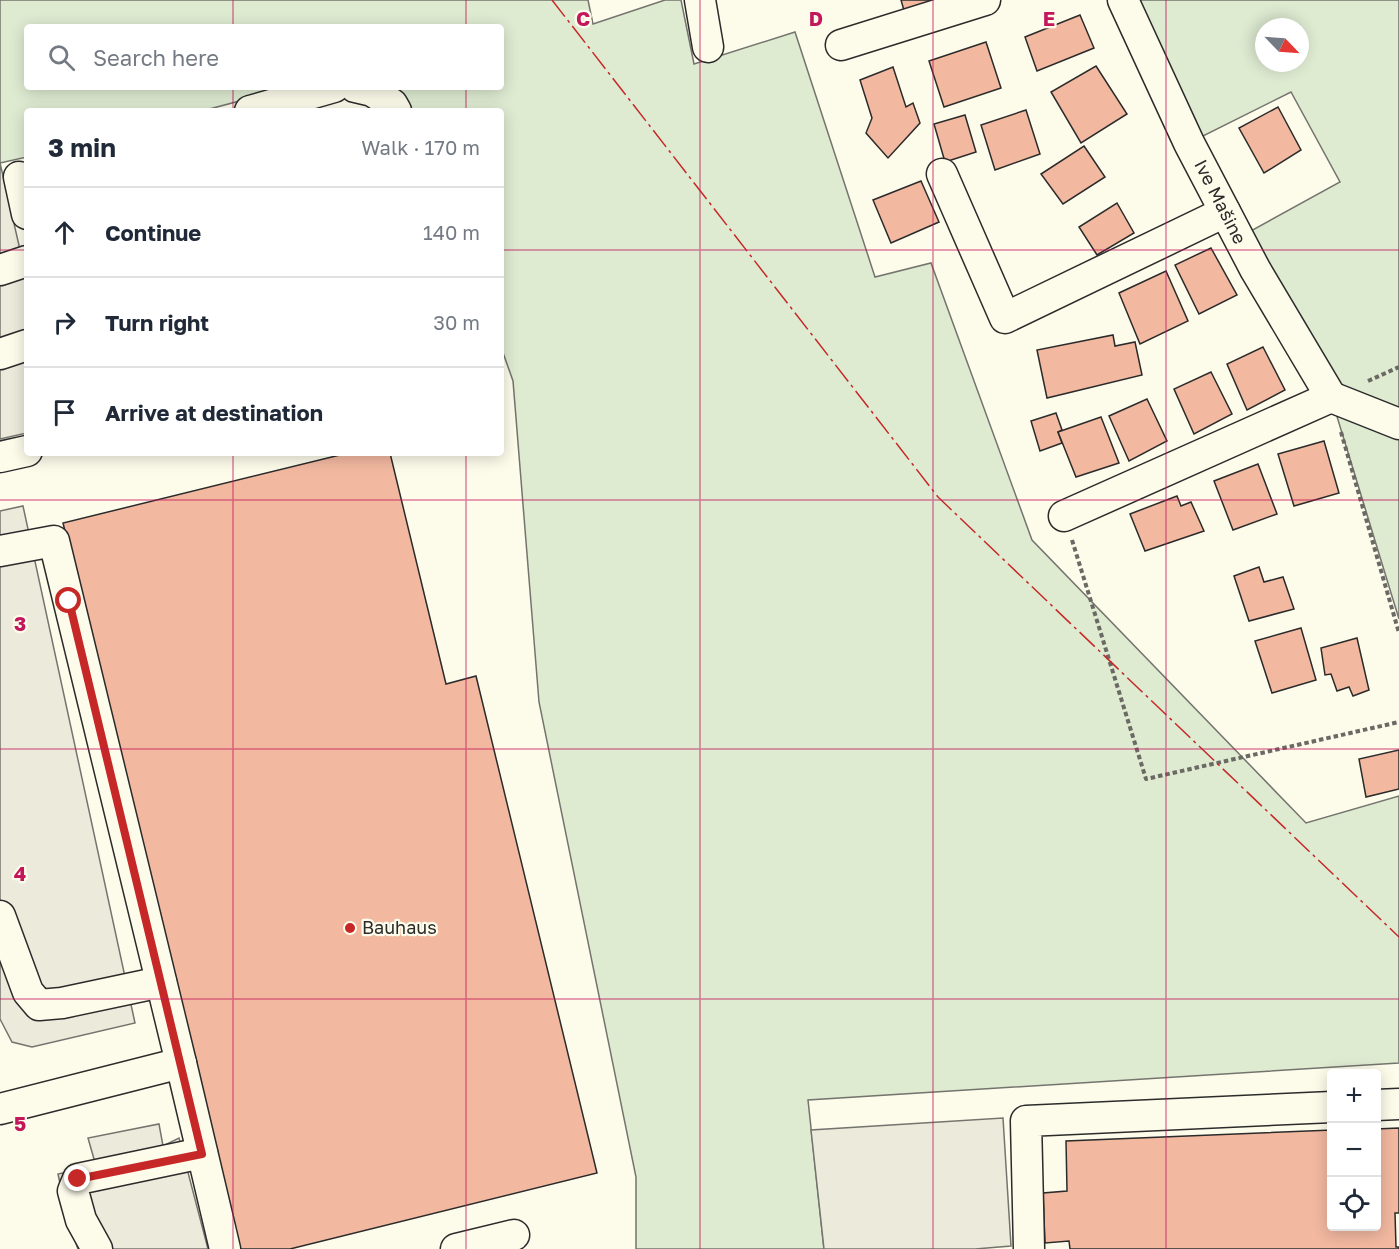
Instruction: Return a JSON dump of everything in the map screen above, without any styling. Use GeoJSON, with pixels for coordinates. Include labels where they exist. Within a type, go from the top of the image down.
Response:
{"type":"FeatureCollection","features":[{"type":"Feature","properties":{"kind":"street"},"geometry":{"type":"LineString","coordinates":[[700,0],[708,47]]}},
{"type":"Feature","properties":{"kind":"street"},"geometry":{"type":"LineString","coordinates":[[841,45],[985,0]]}},
{"type":"Feature","properties":{"kind":"street","name":"Ive Mašine"},"geometry":{"type":"LineString","coordinates":[[1123,0],[1189,143],[1225,212],[1255,269],[1331,397]]}},
{"type":"Feature","properties":{"kind":"street"},"geometry":{"type":"LineString","coordinates":[[260,108],[324,90]]}},
{"type":"Feature","properties":{"kind":"street"},"geometry":{"type":"LineString","coordinates":[[372,90],[394,108]]}},
{"type":"Feature","properties":{"kind":"street"},"geometry":{"type":"LineString","coordinates":[[942,174],[1005,318],[1225,212]]}},
{"type":"Feature","properties":{"kind":"street"},"geometry":{"type":"LineString","coordinates":[[15,178],[24,205]]}},
{"type":"Feature","properties":{"kind":"street"},"geometry":{"type":"LineString","coordinates":[[0,270],[24,262]]}},
{"type":"Feature","properties":{"kind":"street"},"geometry":{"type":"LineString","coordinates":[[0,354],[24,346]]}},
{"type":"Feature","properties":{"kind":"street"},"geometry":{"type":"LineString","coordinates":[[1064,516],[1331,397],[1399,424]]}},
{"type":"Feature","properties":{"kind":"street"},"geometry":{"type":"LineString","coordinates":[[0,457],[24,452]]}},
{"type":"Feature","properties":{"kind":"street"},"geometry":{"type":"LineString","coordinates":[[0,551],[54,541],[225,1249]]}},
{"type":"Feature","properties":{"kind":"street"},"geometry":{"type":"LineString","coordinates":[[0,916],[28,992],[39,1005],[62,1003],[161,982]]}},
{"type":"Feature","properties":{"kind":"street"},"geometry":{"type":"LineString","coordinates":[[0,1109],[181,1063]]}},
{"type":"Feature","properties":{"kind":"street"},"geometry":{"type":"LineString","coordinates":[[1381,1106],[1399,1104]]}},
{"type":"Feature","properties":{"kind":"street"},"geometry":{"type":"LineString","coordinates":[[1029,1249],[1026,1121],[1327,1107]]}},
{"type":"Feature","properties":{"kind":"street"},"geometry":{"type":"LineString","coordinates":[[97,1249],[78,1210],[73,1191],[78,1179],[202,1154]]}},
{"type":"Feature","properties":{"kind":"street"},"geometry":{"type":"LineString","coordinates":[[456,1249],[503,1241]]}},
{"type":"Feature","properties":{"kind":"path"},"geometry":{"type":"LineString","coordinates":[[1331,397],[1399,633]]}},
{"type":"Feature","properties":{"kind":"path"},"geometry":{"type":"LineString","coordinates":[[1064,516],[1146,779],[1399,722]]}},
{"type":"Feature","properties":{"kind":"green space"},"geometry":{"type":"Polygon","coordinates":[[[0,0],[588,0],[593,24],[665,0],[681,0],[694,64],[795,32],[875,277],[931,263],[1032,540],[1306,823],[1399,796],[1399,1063],[808,1100],[824,1249],[636,1249],[636,1177],[539,702],[513,381],[504,356],[504,108],[410,108],[394,90],[504,90],[504,24],[24,24],[24,90],[281,90],[213,108],[24,108],[24,158],[0,163],[0,0]]]}},
{"type":"Feature","properties":{"kind":"green space"},"geometry":{"type":"Polygon","coordinates":[[[1123,0],[1399,0],[1399,619],[1331,397],[1238,238],[1340,182],[1291,92],[1189,143],[1123,0]]]}},
{"type":"Feature","properties":{"kind":"shaded area"},"geometry":{"type":"Polygon","coordinates":[[[0,163],[24,267],[24,434],[0,439],[0,163]]]}},
{"type":"Feature","properties":{"kind":"shaded area"},"geometry":{"type":"Polygon","coordinates":[[[23,506],[135,1023],[32,1047],[12,1042],[0,1019],[0,511],[23,506]]]}},
{"type":"Feature","properties":{"kind":"shaded area"},"geometry":{"type":"Polygon","coordinates":[[[1003,1118],[1011,1246],[975,1249],[824,1249],[811,1130],[1003,1118]]]}},
{"type":"Feature","properties":{"kind":"shaded area"},"geometry":{"type":"Polygon","coordinates":[[[159,1124],[163,1146],[179,1138],[208,1249],[78,1249],[68,1220],[58,1174],[96,1166],[88,1138],[159,1124]]]}},
{"type":"Feature","properties":{"kind":"building"},"geometry":{"type":"Polygon","coordinates":[[[901,0],[934,0],[936,5],[905,14],[901,0]]]}},
{"type":"Feature","properties":{"kind":"building"},"geometry":{"type":"Polygon","coordinates":[[[1080,15],[1094,48],[1037,71],[1025,37],[1080,15]]]}},
{"type":"Feature","properties":{"kind":"building"},"geometry":{"type":"Polygon","coordinates":[[[986,42],[1001,88],[944,107],[929,61],[986,42]]]}},
{"type":"Feature","properties":{"kind":"building"},"geometry":{"type":"Polygon","coordinates":[[[1096,66],[1127,114],[1081,143],[1051,92],[1096,66]]]}},
{"type":"Feature","properties":{"kind":"building"},"geometry":{"type":"Polygon","coordinates":[[[893,67],[906,107],[913,103],[920,123],[888,158],[866,133],[872,118],[860,80],[893,67]]]}},
{"type":"Feature","properties":{"kind":"building"},"geometry":{"type":"Polygon","coordinates":[[[1278,107],[1301,150],[1264,173],[1239,128],[1278,107]]]}},
{"type":"Feature","properties":{"kind":"building"},"geometry":{"type":"Polygon","coordinates":[[[1026,110],[1040,154],[995,170],[981,125],[1026,110]]]}},
{"type":"Feature","properties":{"kind":"building"},"geometry":{"type":"Polygon","coordinates":[[[965,115],[976,152],[945,162],[934,124],[965,115]]]}},
{"type":"Feature","properties":{"kind":"building"},"geometry":{"type":"Polygon","coordinates":[[[1084,146],[1105,177],[1063,204],[1041,174],[1084,146]]]}},
{"type":"Feature","properties":{"kind":"building"},"geometry":{"type":"Polygon","coordinates":[[[921,181],[939,222],[891,243],[873,200],[921,181]]]}},
{"type":"Feature","properties":{"kind":"building"},"geometry":{"type":"Polygon","coordinates":[[[1117,203],[1134,233],[1097,255],[1079,227],[1117,203]]]}},
{"type":"Feature","properties":{"kind":"building"},"geometry":{"type":"Polygon","coordinates":[[[1211,248],[1237,295],[1199,314],[1175,265],[1211,248]]]}},
{"type":"Feature","properties":{"kind":"building"},"geometry":{"type":"Polygon","coordinates":[[[1166,271],[1188,321],[1140,344],[1119,293],[1166,271]]]}},
{"type":"Feature","properties":{"kind":"building"},"geometry":{"type":"Polygon","coordinates":[[[1113,335],[1115,346],[1135,342],[1142,375],[1047,398],[1037,350],[1113,335]]]}},
{"type":"Feature","properties":{"kind":"building"},"geometry":{"type":"Polygon","coordinates":[[[1263,347],[1285,390],[1247,410],[1227,364],[1263,347]]]}},
{"type":"Feature","properties":{"kind":"building"},"geometry":{"type":"Polygon","coordinates":[[[1211,372],[1232,414],[1194,434],[1174,389],[1211,372]]]}},
{"type":"Feature","properties":{"kind":"building"},"geometry":{"type":"Polygon","coordinates":[[[1147,399],[1167,441],[1129,461],[1109,416],[1147,399]]]}},
{"type":"Feature","properties":{"kind":"building"},"geometry":{"type":"Polygon","coordinates":[[[1056,413],[1062,430],[1058,432],[1062,443],[1040,451],[1031,421],[1056,413]]]}},
{"type":"Feature","properties":{"kind":"building"},"geometry":{"type":"Polygon","coordinates":[[[1101,417],[1119,463],[1076,477],[1058,432],[1101,417]]]}},
{"type":"Feature","properties":{"kind":"building"},"geometry":{"type":"Polygon","coordinates":[[[1324,441],[1339,493],[1294,506],[1278,454],[1324,441]]]}},
{"type":"Feature","properties":{"kind":"building","name":"Bauhaus"},"geometry":{"type":"Polygon","coordinates":[[[336,456],[391,456],[446,684],[476,676],[597,1173],[290,1249],[240,1249],[63,523],[336,456]]]}},
{"type":"Feature","properties":{"kind":"building"},"geometry":{"type":"Polygon","coordinates":[[[1258,464],[1277,514],[1233,530],[1214,481],[1258,464]]]}},
{"type":"Feature","properties":{"kind":"building"},"geometry":{"type":"Polygon","coordinates":[[[1177,496],[1181,506],[1191,502],[1204,531],[1145,551],[1130,514],[1177,496]]]}},
{"type":"Feature","properties":{"kind":"building"},"geometry":{"type":"Polygon","coordinates":[[[1259,567],[1264,582],[1283,577],[1294,609],[1249,621],[1234,576],[1259,567]]]}},
{"type":"Feature","properties":{"kind":"building"},"geometry":{"type":"Polygon","coordinates":[[[1301,628],[1316,680],[1272,693],[1255,641],[1301,628]]]}},
{"type":"Feature","properties":{"kind":"building"},"geometry":{"type":"Polygon","coordinates":[[[1357,638],[1369,690],[1353,696],[1349,687],[1337,691],[1331,674],[1325,675],[1321,648],[1357,638]]]}},
{"type":"Feature","properties":{"kind":"building"},"geometry":{"type":"Polygon","coordinates":[[[1399,750],[1399,789],[1366,797],[1359,759],[1399,750]]]}},
{"type":"Feature","properties":{"kind":"building"},"geometry":{"type":"Polygon","coordinates":[[[1399,1128],[1399,1213],[1395,1213],[1396,1247],[1399,1249],[1070,1249],[1069,1241],[1045,1243],[1043,1193],[1067,1191],[1066,1141],[1327,1130],[1327,1231],[1381,1231],[1381,1129],[1399,1128]]]}},
{"type":"Feature","properties":{"kind":"power"},"geometry":{"type":"LineString","coordinates":[[552,0],[938,497],[1399,937]]}},
{"type":"Feature","properties":{"kind":"place","name":"Bauhaus"},"geometry":{"type":"Point","coordinates":[350,928]}},
{"type":"Feature","properties":{"kind":"route"},"geometry":{"type":"LineString","coordinates":[[69,601],[202,1154],[78,1179]]}}]}
